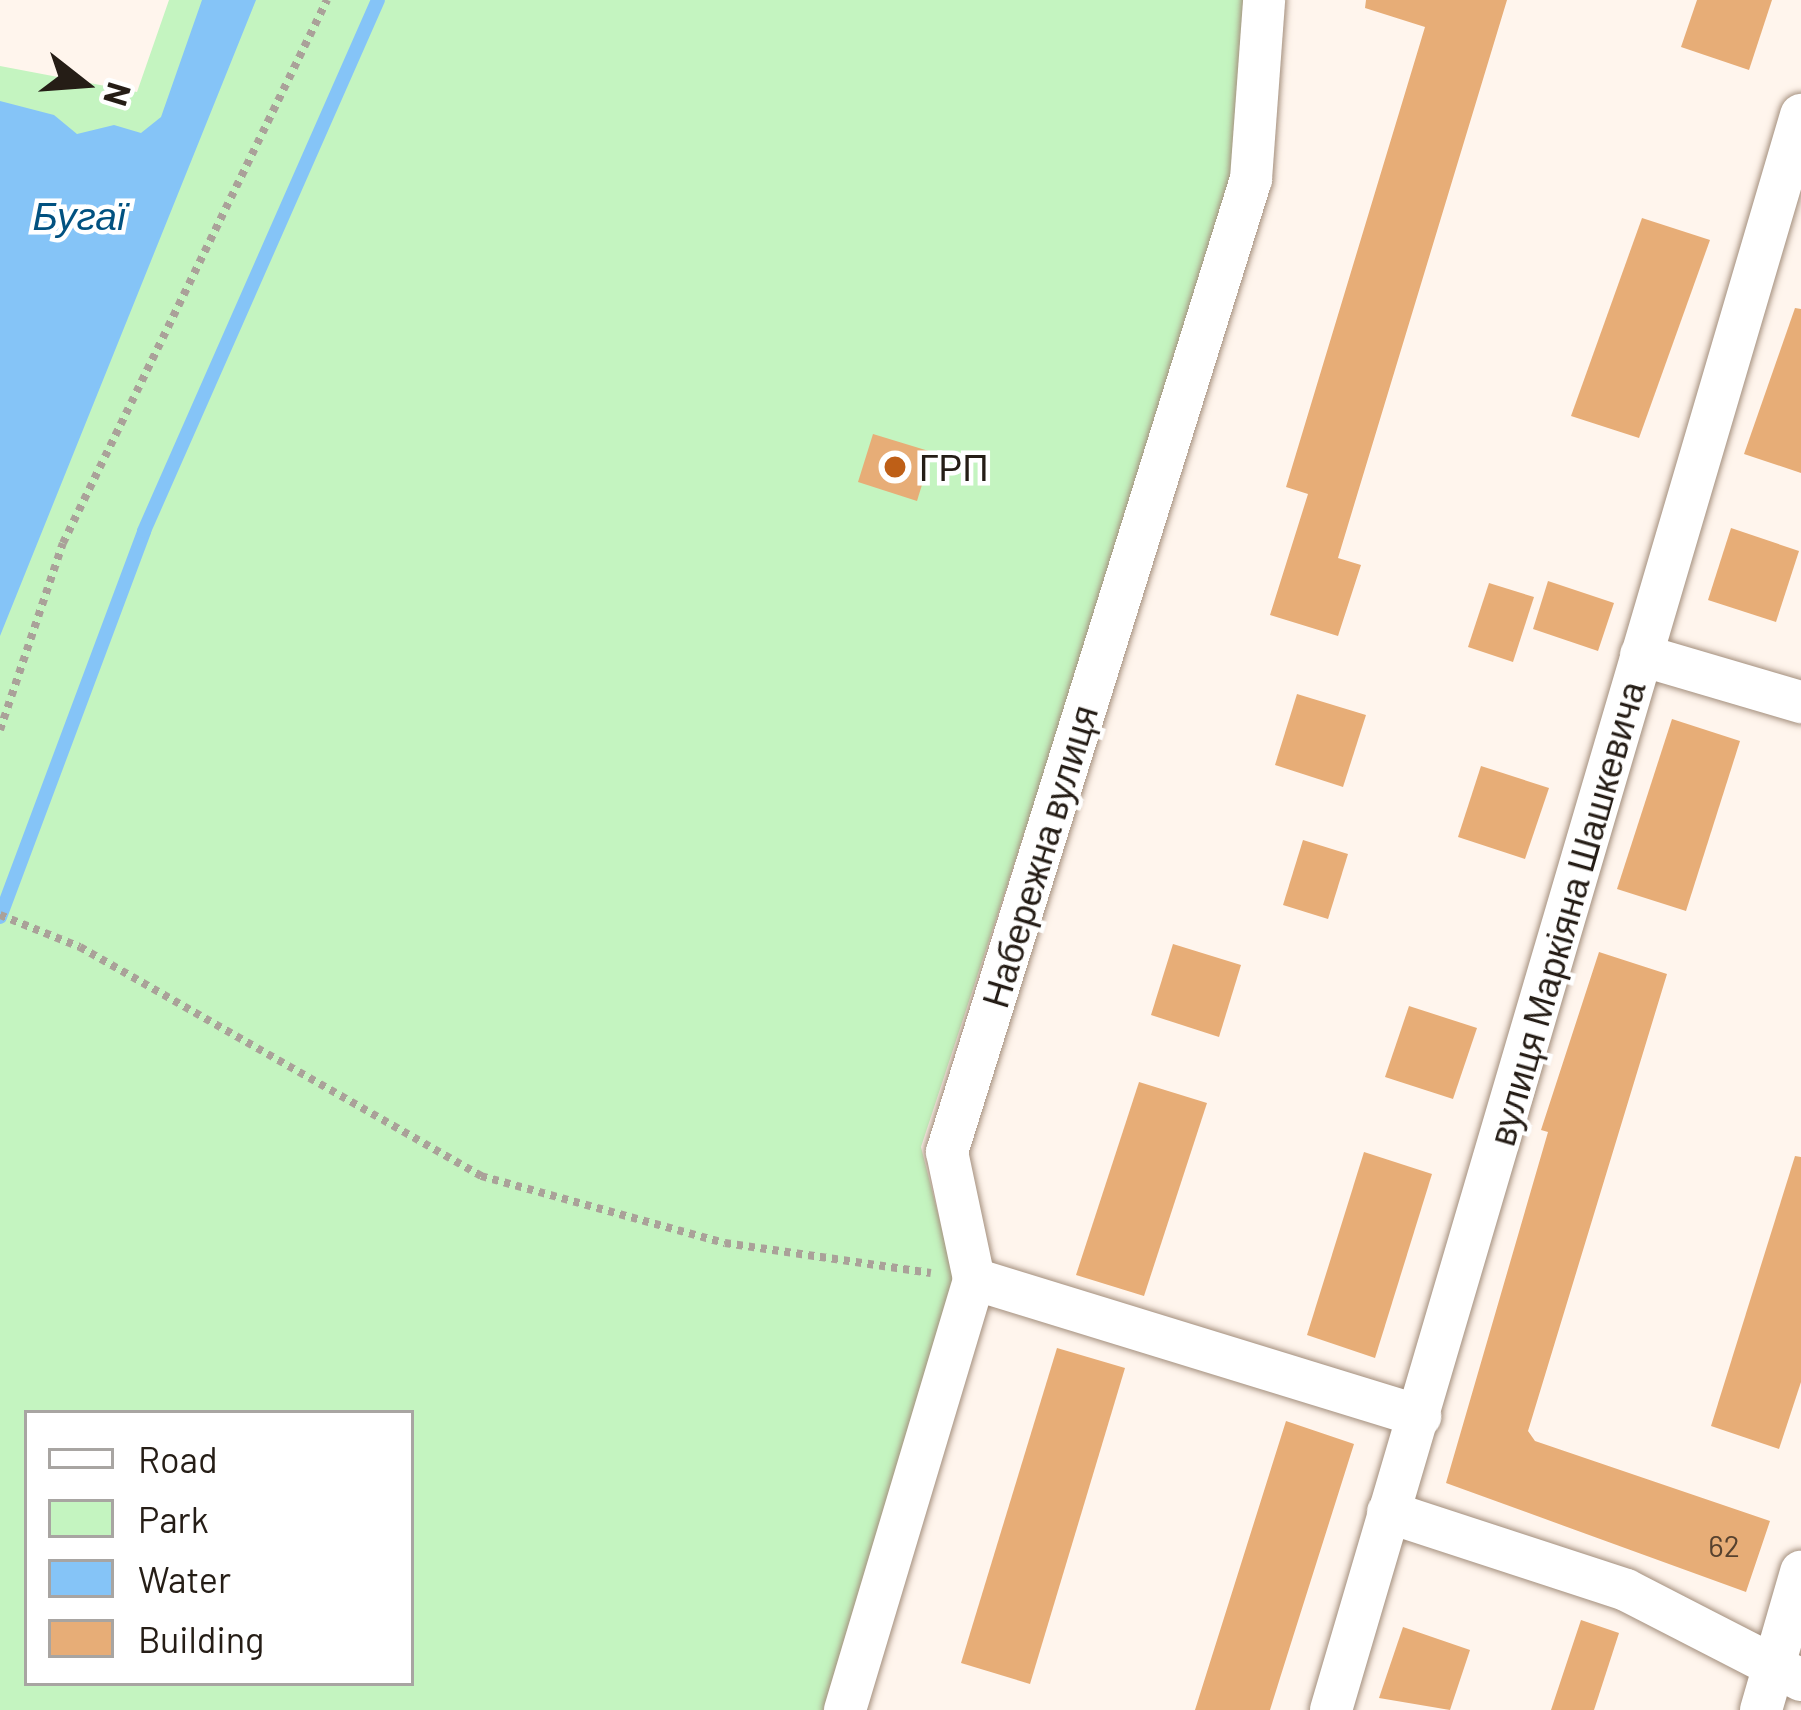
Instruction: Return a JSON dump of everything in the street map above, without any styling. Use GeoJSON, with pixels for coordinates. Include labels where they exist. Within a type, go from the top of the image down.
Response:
{"type":"FeatureCollection","features":[{"type":"Feature","properties":{"kind":"street","name":"Набережна вулиця"},"geometry":{"type":"LineString","coordinates":[[845,1710],[974,1279],[947,1152],[1251,179],[1264,0]]}},
{"type":"Feature","properties":{"kind":"street","name":"вулиця Маркіяна Шашкевича"},"geometry":{"type":"LineString","coordinates":[[1331,1710],[1801,115]]}},
{"type":"Feature","properties":{"kind":"street"},"geometry":{"type":"LineString","coordinates":[[1641,655],[1801,702]]}},
{"type":"Feature","properties":{"kind":"street"},"geometry":{"type":"LineString","coordinates":[[974,1279],[1420,1416]]}},
{"type":"Feature","properties":{"kind":"street"},"geometry":{"type":"LineString","coordinates":[[1388,1512],[1626,1590],[1788,1672]]}},
{"type":"Feature","properties":{"kind":"street"},"geometry":{"type":"LineString","coordinates":[[1761,1710],[1788,1672],[1801,1572]]}},
{"type":"Feature","properties":{"kind":"path"},"geometry":{"type":"LineString","coordinates":[[0,730],[64,543],[327,0]]}},
{"type":"Feature","properties":{"kind":"path"},"geometry":{"type":"LineString","coordinates":[[0,915],[80,947],[481,1176],[724,1243],[974,1279]]}},
{"type":"Feature","properties":{"kind":"green space"},"geometry":{"type":"Polygon","coordinates":[[[169,0],[1251,0],[1239,180],[921,1147],[954,1277],[823,1710],[0,1710],[0,66],[137,92],[169,0]]]}},
{"type":"Feature","properties":{"kind":"water","name":"Бугаї"},"geometry":{"type":"Polygon","coordinates":[[[202,0],[256,0],[0,636],[0,101],[54,115],[77,134],[114,125],[141,133],[161,117],[202,0]]]}},
{"type":"Feature","properties":{"kind":"building"},"geometry":{"type":"Polygon","coordinates":[[[1366,0],[1507,0],[1338,558],[1361,565],[1338,636],[1270,615],[1308,494],[1286,487],[1425,27],[1365,8],[1366,0]]]}},
{"type":"Feature","properties":{"kind":"building"},"geometry":{"type":"Polygon","coordinates":[[[1697,0],[1772,0],[1749,70],[1681,47],[1697,0]]]}},
{"type":"Feature","properties":{"kind":"building"},"geometry":{"type":"Polygon","coordinates":[[[1642,218],[1710,240],[1639,438],[1571,416],[1642,218]]]}},
{"type":"Feature","properties":{"kind":"building"},"geometry":{"type":"Polygon","coordinates":[[[1795,308],[1801,309],[1801,473],[1744,454],[1795,308]]]}},
{"type":"Feature","properties":{"kind":"building","name":"ГРП"},"geometry":{"type":"Polygon","coordinates":[[[873,434],[932,452],[917,501],[858,482],[873,434]]]}},
{"type":"Feature","properties":{"kind":"building"},"geometry":{"type":"Polygon","coordinates":[[[1731,528],[1799,551],[1776,622],[1708,600],[1731,528]]]}},
{"type":"Feature","properties":{"kind":"building"},"geometry":{"type":"Polygon","coordinates":[[[1548,581],[1614,603],[1598,651],[1533,629],[1548,581]]]}},
{"type":"Feature","properties":{"kind":"building"},"geometry":{"type":"Polygon","coordinates":[[[1489,583],[1534,597],[1513,662],[1468,647],[1489,583]]]}},
{"type":"Feature","properties":{"kind":"building"},"geometry":{"type":"Polygon","coordinates":[[[1297,694],[1366,715],[1343,787],[1275,765],[1297,694]]]}},
{"type":"Feature","properties":{"kind":"building"},"geometry":{"type":"Polygon","coordinates":[[[1672,719],[1740,741],[1686,911],[1617,889],[1672,719]]]}},
{"type":"Feature","properties":{"kind":"building"},"geometry":{"type":"Polygon","coordinates":[[[1481,766],[1549,788],[1525,859],[1458,837],[1481,766]]]}},
{"type":"Feature","properties":{"kind":"building"},"geometry":{"type":"Polygon","coordinates":[[[1303,840],[1348,854],[1328,919],[1283,905],[1303,840]]]}},
{"type":"Feature","properties":{"kind":"building"},"geometry":{"type":"Polygon","coordinates":[[[1173,944],[1241,965],[1219,1037],[1151,1015],[1173,944]]]}},
{"type":"Feature","properties":{"kind":"building"},"geometry":{"type":"Polygon","coordinates":[[[1599,952],[1667,974],[1528,1431],[1535,1441],[1770,1521],[1746,1592],[1446,1483],[1548,1132],[1541,1130],[1599,952]]]}},
{"type":"Feature","properties":{"kind":"building"},"geometry":{"type":"Polygon","coordinates":[[[1409,1006],[1477,1028],[1453,1099],[1385,1077],[1409,1006]]]}},
{"type":"Feature","properties":{"kind":"building"},"geometry":{"type":"Polygon","coordinates":[[[1139,1082],[1207,1103],[1144,1296],[1076,1275],[1139,1082]]]}},
{"type":"Feature","properties":{"kind":"building"},"geometry":{"type":"Polygon","coordinates":[[[1364,1152],[1432,1174],[1375,1358],[1307,1335],[1364,1152]]]}},
{"type":"Feature","properties":{"kind":"building"},"geometry":{"type":"Polygon","coordinates":[[[1795,1156],[1801,1157],[1801,1382],[1779,1449],[1711,1426],[1795,1156]]]}},
{"type":"Feature","properties":{"kind":"building"},"geometry":{"type":"Polygon","coordinates":[[[1057,1348],[1125,1368],[1030,1684],[961,1663],[1057,1348]]]}},
{"type":"Feature","properties":{"kind":"building"},"geometry":{"type":"Polygon","coordinates":[[[1286,1421],[1354,1444],[1270,1710],[1195,1710],[1286,1421]]]}},
{"type":"Feature","properties":{"kind":"building"},"geometry":{"type":"Polygon","coordinates":[[[1581,1620],[1619,1633],[1594,1710],[1551,1710],[1581,1620]]]}},
{"type":"Feature","properties":{"kind":"building"},"geometry":{"type":"Polygon","coordinates":[[[1403,1627],[1470,1650],[1450,1710],[1379,1698],[1403,1627]]]}},
{"type":"Feature","properties":{"kind":"waterway"},"geometry":{"type":"LineString","coordinates":[[0,917],[144,531],[378,0]]}},
{"type":"Feature","properties":{"kind":"place","name":"ГРП"},"geometry":{"type":"Point","coordinates":[895,467]}}]}
